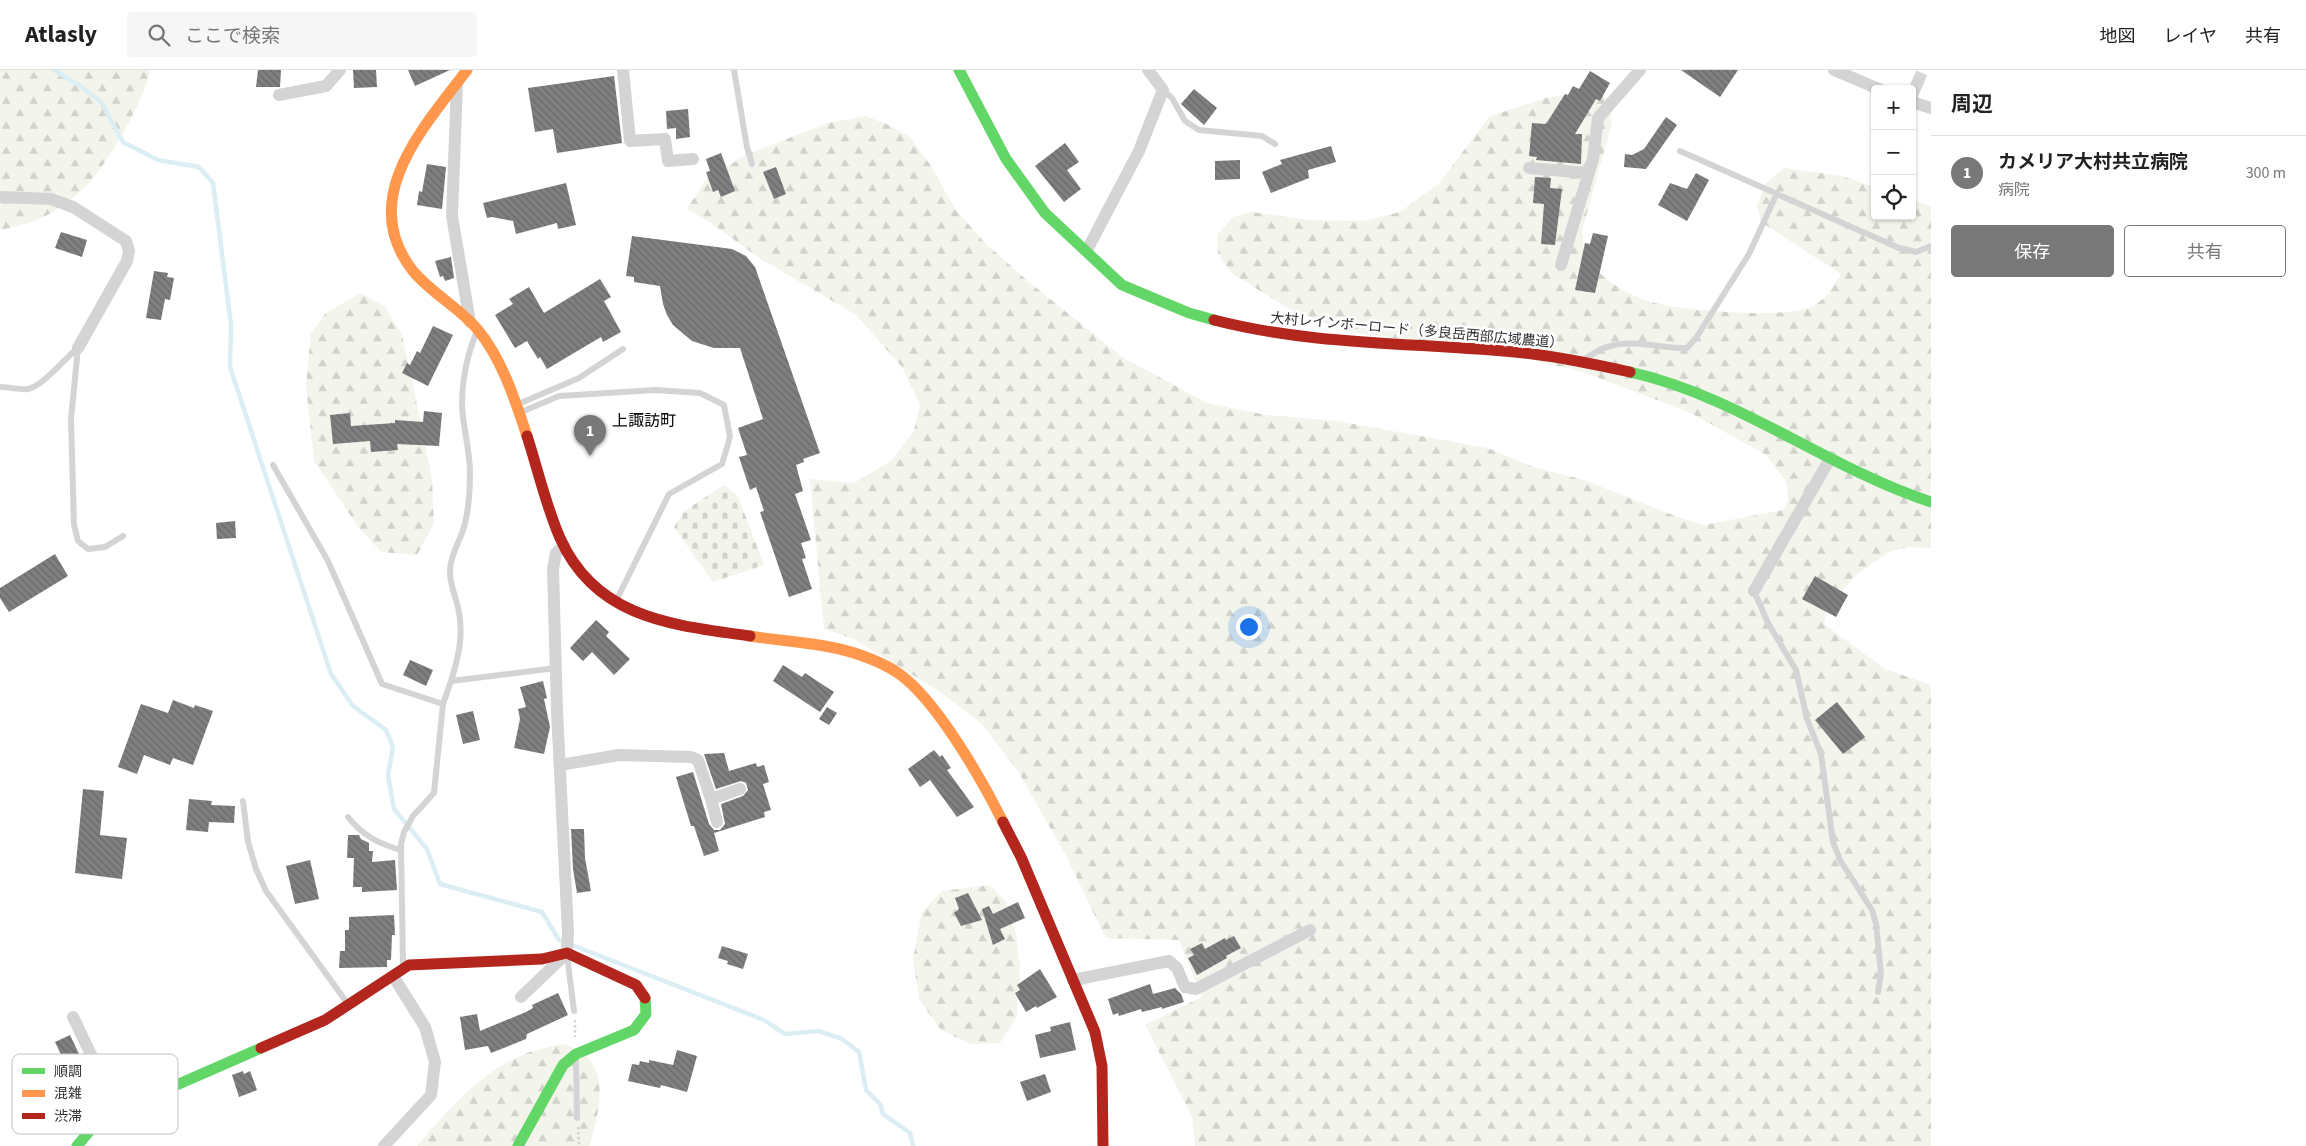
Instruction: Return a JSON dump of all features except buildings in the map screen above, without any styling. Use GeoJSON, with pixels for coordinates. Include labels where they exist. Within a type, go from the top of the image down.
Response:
{"type":"FeatureCollection","features":[{"type":"Feature","properties":{"kind":"street"},"geometry":{"type":"LineString","coordinates":[[279,94],[326,86],[340,70]]}},
{"type":"Feature","properties":{"kind":"street"},"geometry":{"type":"LineString","coordinates":[[451,70],[462,78]]}},
{"type":"Feature","properties":{"kind":"street"},"geometry":{"type":"LineString","coordinates":[[623,70],[630,141],[665,139],[668,161],[693,160]]}},
{"type":"Feature","properties":{"kind":"street","name":"大村レインボーロード（多良岳西部広域農道）"},"geometry":{"type":"LineString","coordinates":[[959,70],[1012,167],[1045,213],[1087,250],[1122,285],[1189,313],[1253,330],[1327,339],[1532,354],[1581,361],[1660,379],[1742,413],[1900,492],[1931,502]]}},
{"type":"Feature","properties":{"kind":"street"},"geometry":{"type":"LineString","coordinates":[[1087,250],[1139,152],[1163,90],[1148,70]]}},
{"type":"Feature","properties":{"kind":"street"},"geometry":{"type":"LineString","coordinates":[[1560,265],[1593,160],[1598,118],[1640,70]]}},
{"type":"Feature","properties":{"kind":"street"},"geometry":{"type":"LineString","coordinates":[[1834,70],[1871,86]]}},
{"type":"Feature","properties":{"kind":"street"},"geometry":{"type":"LineString","coordinates":[[462,78],[452,216],[474,325]]}},
{"type":"Feature","properties":{"kind":"street"},"geometry":{"type":"LineString","coordinates":[[462,78],[405,156],[396,177],[391,206],[393,231],[404,261],[423,282],[474,325],[490,348],[516,409],[564,546],[589,580],[615,602],[633,612],[666,625],[838,648],[864,656],[898,673],[925,699],[945,725],[988,791],[1021,857],[1095,1032],[1102,1066],[1103,1146]]}},
{"type":"Feature","properties":{"kind":"street"},"geometry":{"type":"LineString","coordinates":[[1916,103],[1931,108]]}},
{"type":"Feature","properties":{"kind":"street"},"geometry":{"type":"LineString","coordinates":[[1528,168],[1588,173]]}},
{"type":"Feature","properties":{"kind":"street"},"geometry":{"type":"LineString","coordinates":[[0,197],[51,200],[74,207],[126,241],[129,251],[127,262],[78,348]]}},
{"type":"Feature","properties":{"kind":"street"},"geometry":{"type":"LineString","coordinates":[[1754,591],[1831,458]]}},
{"type":"Feature","properties":{"kind":"street"},"geometry":{"type":"LineString","coordinates":[[521,997],[567,952],[568,932],[553,569],[556,553],[564,546]]}},
{"type":"Feature","properties":{"kind":"street"},"geometry":{"type":"LineString","coordinates":[[560,764],[620,755],[691,757],[698,760],[717,822]]}},
{"type":"Feature","properties":{"kind":"street"},"geometry":{"type":"LineString","coordinates":[[711,799],[740,789]]}},
{"type":"Feature","properties":{"kind":"street"},"geometry":{"type":"LineString","coordinates":[[1073,980],[1169,961],[1178,968],[1186,987],[1196,989],[1310,930]]}},
{"type":"Feature","properties":{"kind":"street"},"geometry":{"type":"LineString","coordinates":[[178,1084],[326,1020],[409,965],[542,959],[567,952],[636,985],[645,998],[646,1014],[634,1030],[576,1050],[563,1065],[518,1146]]}},
{"type":"Feature","properties":{"kind":"street"},"geometry":{"type":"LineString","coordinates":[[384,1146],[431,1095],[435,1062],[425,1027],[398,972]]}},
{"type":"Feature","properties":{"kind":"street"},"geometry":{"type":"LineString","coordinates":[[73,1017],[91,1054]]}},
{"type":"Feature","properties":{"kind":"street"},"geometry":{"type":"LineString","coordinates":[[76,1146],[87,1134]]}},
{"type":"Feature","properties":{"kind":"lane"},"geometry":{"type":"LineString","coordinates":[[734,70],[747,147],[752,164]]}},
{"type":"Feature","properties":{"kind":"lane"},"geometry":{"type":"LineString","coordinates":[[1163,90],[1172,98],[1185,120],[1199,130],[1262,136],[1275,144]]}},
{"type":"Feature","properties":{"kind":"lane"},"geometry":{"type":"LineString","coordinates":[[1680,151],[1899,248],[1916,252],[1931,246]]}},
{"type":"Feature","properties":{"kind":"lane"},"geometry":{"type":"LineString","coordinates":[[1581,361],[1608,346],[1636,343],[1687,348],[1696,338],[1749,254],[1776,194]]}},
{"type":"Feature","properties":{"kind":"lane"},"geometry":{"type":"LineString","coordinates":[[398,972],[401,850],[404,832],[413,816],[434,793],[443,704],[459,657],[461,622],[450,571],[454,550],[462,533],[465,519],[470,473],[462,406],[463,378],[474,325]]}},
{"type":"Feature","properties":{"kind":"lane"},"geometry":{"type":"LineString","coordinates":[[0,386],[29,389],[46,379],[60,363],[78,348]]}},
{"type":"Feature","properties":{"kind":"lane"},"geometry":{"type":"LineString","coordinates":[[78,348],[71,419],[74,525],[78,541],[88,549],[105,547],[122,536]]}},
{"type":"Feature","properties":{"kind":"lane"},"geometry":{"type":"LineString","coordinates":[[516,409],[579,378],[623,349]]}},
{"type":"Feature","properties":{"kind":"lane"},"geometry":{"type":"LineString","coordinates":[[516,409],[559,396],[655,390],[700,393],[724,405],[730,437],[722,464],[669,494],[615,602]]}},
{"type":"Feature","properties":{"kind":"lane"},"geometry":{"type":"LineString","coordinates":[[273,465],[328,561],[382,684],[443,704]]}},
{"type":"Feature","properties":{"kind":"lane"},"geometry":{"type":"LineString","coordinates":[[1754,591],[1768,623],[1796,670],[1807,719],[1822,754],[1833,842],[1840,860],[1872,910],[1876,924],[1881,974],[1878,992]]}},
{"type":"Feature","properties":{"kind":"lane"},"geometry":{"type":"LineString","coordinates":[[451,681],[556,668]]}},
{"type":"Feature","properties":{"kind":"lane"},"geometry":{"type":"LineString","coordinates":[[243,801],[248,842],[256,869],[266,891],[349,1004]]}},
{"type":"Feature","properties":{"kind":"lane"},"geometry":{"type":"LineString","coordinates":[[348,817],[366,835],[389,847],[401,850]]}},
{"type":"Feature","properties":{"kind":"lane"},"geometry":{"type":"LineString","coordinates":[[567,952],[574,1011]]}},
{"type":"Feature","properties":{"kind":"lane"},"geometry":{"type":"LineString","coordinates":[[576,1050],[578,1118]]}},
{"type":"Feature","properties":{"kind":"path"},"geometry":{"type":"LineString","coordinates":[[574,1011],[576,1050]]}},
{"type":"Feature","properties":{"kind":"path"},"geometry":{"type":"LineString","coordinates":[[578,1118],[579,1146]]}},
{"type":"Feature","properties":{"kind":"green space"},"geometry":{"type":"Polygon","coordinates":[[[0,70],[150,70],[147,83],[123,134],[91,181],[73,198],[42,218],[0,230],[0,70]]]}},
{"type":"Feature","properties":{"kind":"green space"},"geometry":{"type":"Polygon","coordinates":[[[1598,90],[1609,101],[1612,123],[1582,231],[1585,260],[1599,273],[1627,292],[1659,304],[1728,312],[1778,313],[1811,307],[1825,297],[1841,274],[1761,222],[1757,206],[1765,184],[1784,168],[1842,176],[1871,186],[1871,220],[1916,220],[1916,201],[1931,206],[1931,548],[1908,547],[1889,552],[1856,575],[1827,608],[1824,624],[1885,669],[1931,685],[1931,1146],[1195,1146],[1192,1116],[1145,1025],[1202,997],[1179,940],[1106,938],[1066,856],[1018,771],[982,724],[937,690],[854,639],[824,629],[810,479],[854,483],[892,460],[914,431],[920,405],[902,367],[856,315],[761,259],[712,224],[687,209],[705,181],[747,154],[828,123],[866,116],[889,125],[910,137],[931,166],[955,209],[985,243],[1029,282],[1122,357],[1207,403],[1266,415],[1337,421],[1487,448],[1534,467],[1584,480],[1675,516],[1704,525],[1783,510],[1788,501],[1787,483],[1766,455],[1691,413],[1583,372],[1494,351],[1356,333],[1291,310],[1231,273],[1218,253],[1217,235],[1233,217],[1251,212],[1310,220],[1363,221],[1400,212],[1439,183],[1490,116],[1546,98],[1598,90]]]}},
{"type":"Feature","properties":{"kind":"green space"},"geometry":{"type":"Polygon","coordinates":[[[361,293],[385,307],[402,335],[414,390],[432,479],[434,524],[417,555],[381,552],[359,528],[314,461],[306,386],[311,333],[326,313],[361,293]]]}},
{"type":"Feature","properties":{"kind":"green space"},"geometry":{"type":"Polygon","coordinates":[[[724,485],[738,496],[764,565],[713,582],[674,527],[684,511],[724,485]]]}},
{"type":"Feature","properties":{"kind":"green space"},"geometry":{"type":"Polygon","coordinates":[[[990,885],[1006,902],[1016,934],[1020,966],[1017,1016],[1000,1043],[970,1044],[941,1030],[919,999],[913,959],[922,912],[942,891],[990,885]]]}},
{"type":"Feature","properties":{"kind":"green space"},"geometry":{"type":"Polygon","coordinates":[[[564,1044],[585,1054],[593,1064],[597,1075],[600,1098],[590,1146],[417,1146],[466,1093],[495,1070],[527,1053],[564,1044]]]}},
{"type":"Feature","properties":{"kind":"waterway"},"geometry":{"type":"LineString","coordinates":[[54,70],[82,87],[101,102],[123,142],[158,160],[199,167],[213,183],[231,325],[230,367],[331,674],[353,706],[386,730],[393,747],[388,775],[394,809],[427,849],[440,884],[542,912],[559,940],[764,1020],[785,1034],[819,1031],[842,1039],[859,1052],[866,1090],[880,1104],[883,1114],[910,1133],[913,1146]]}},
{"type":"Feature","properties":{"kind":"tunnel"},"geometry":{"type":"LineString","coordinates":[[1917,84],[1923,70]]}},
{"type":"Feature","properties":{"kind":"traffic: fast"},"geometry":{"type":"LineString","coordinates":[[959,70],[1006,159],[1045,213],[1122,285],[1189,313],[1214,320]]}},
{"type":"Feature","properties":{"kind":"traffic: fast"},"geometry":{"type":"LineString","coordinates":[[1630,372],[1670,383],[1708,398],[1855,471],[1931,502]]}},
{"type":"Feature","properties":{"kind":"traffic: fast"},"geometry":{"type":"LineString","coordinates":[[518,1146],[563,1065],[576,1054],[634,1030],[646,1014],[645,998]]}},
{"type":"Feature","properties":{"kind":"traffic: fast"},"geometry":{"type":"LineString","coordinates":[[178,1084],[261,1048]]}},
{"type":"Feature","properties":{"kind":"traffic: fast"},"geometry":{"type":"LineString","coordinates":[[77,1146],[87,1134]]}},
{"type":"Feature","properties":{"kind":"traffic: slow"},"geometry":{"type":"LineString","coordinates":[[467,70],[432,115],[402,165],[394,191],[391,217],[397,244],[413,271],[428,287],[471,322],[487,341],[507,380],[527,436]]}},
{"type":"Feature","properties":{"kind":"traffic: slow"},"geometry":{"type":"LineString","coordinates":[[750,636],[836,648],[876,661],[898,673],[913,685],[942,720],[971,763],[1003,822]]}},
{"type":"Feature","properties":{"kind":"traffic: jam"},"geometry":{"type":"LineString","coordinates":[[1214,320],[1253,329],[1293,335],[1373,343],[1533,354],[1630,372]]}},
{"type":"Feature","properties":{"kind":"traffic: jam"},"geometry":{"type":"LineString","coordinates":[[527,436],[546,501],[560,538],[575,565],[594,586],[616,602],[666,622],[750,636]]}},
{"type":"Feature","properties":{"kind":"traffic: jam"},"geometry":{"type":"LineString","coordinates":[[1003,822],[1021,857],[1095,1032],[1102,1066],[1103,1146]]}},
{"type":"Feature","properties":{"kind":"traffic: jam"},"geometry":{"type":"LineString","coordinates":[[261,1048],[325,1020],[409,965],[542,959],[567,953],[636,985],[645,998]]}},
{"type":"Feature","properties":{"kind":"place","name":"カメリア大村共立病院"},"geometry":{"type":"Point","coordinates":[590,456]}},
{"type":"Feature","properties":{"kind":"district","name":"上諏訪町"},"geometry":{"type":"Point","coordinates":[644,420]}}]}
